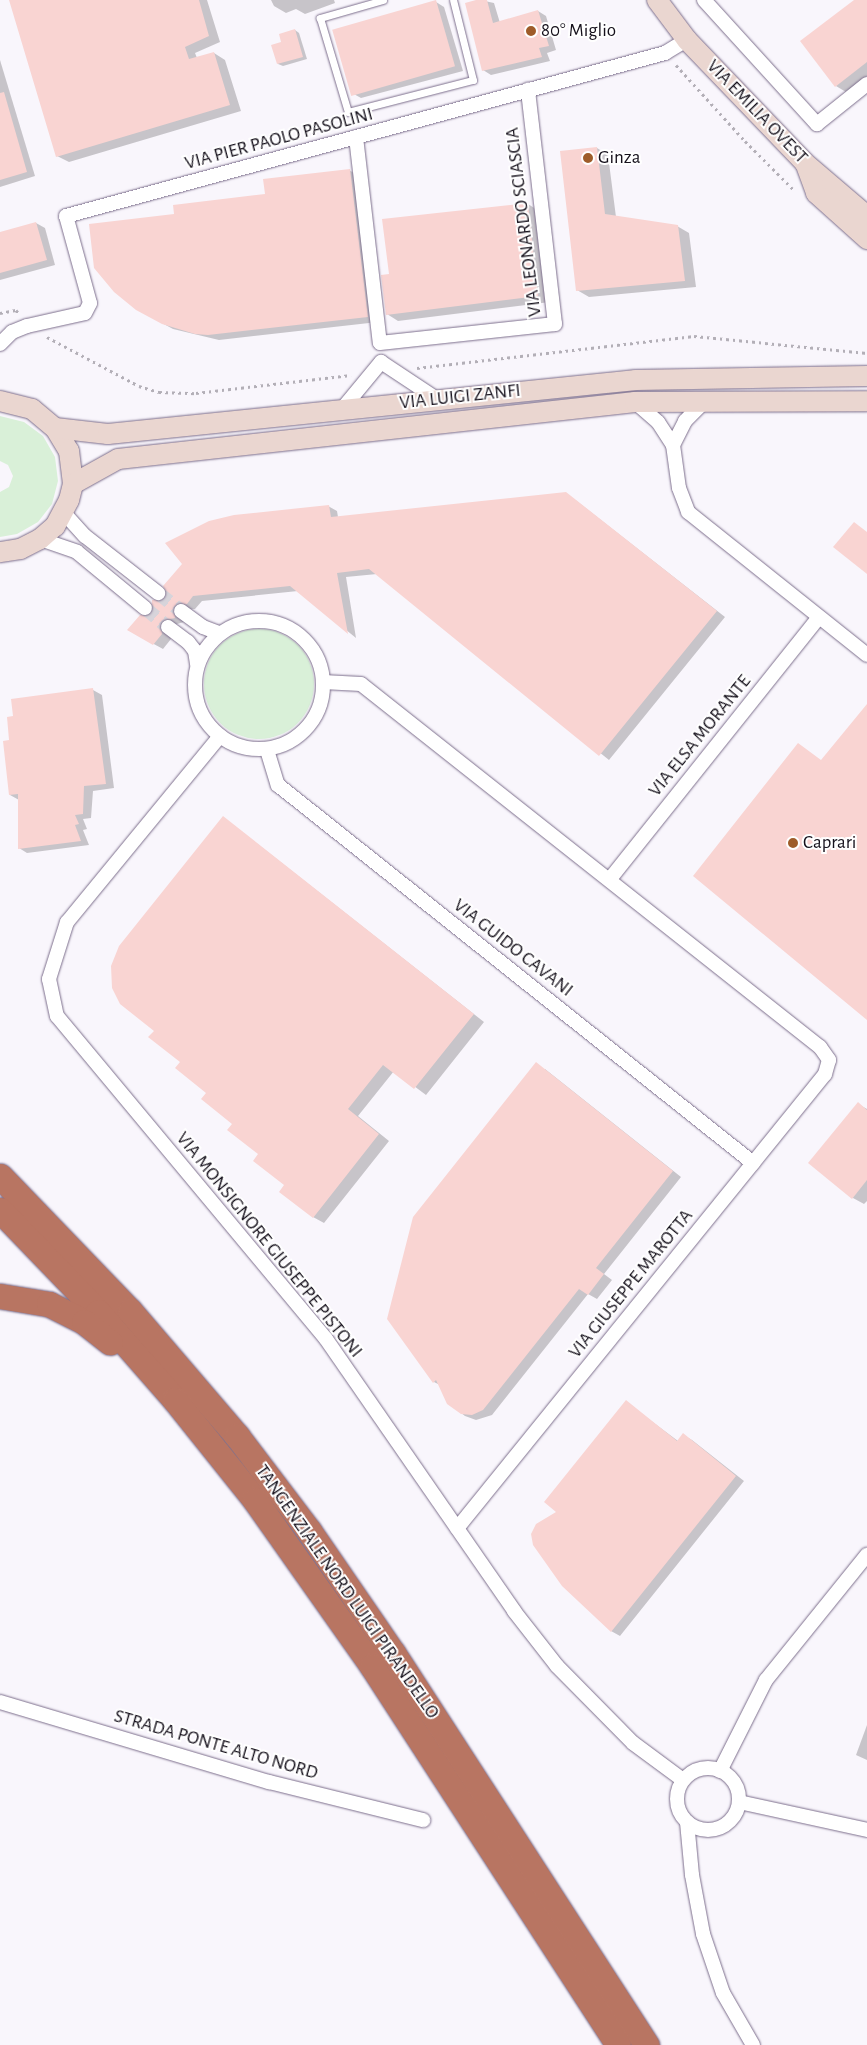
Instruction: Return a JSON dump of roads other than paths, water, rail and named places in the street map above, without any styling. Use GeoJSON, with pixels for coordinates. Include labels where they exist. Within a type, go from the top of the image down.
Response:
{"type":"FeatureCollection","features":[{"type":"Feature","properties":{"kind":"highway","name":"TANGENZIALE NORD LUIGI PIRANDELLO"},"geometry":{"type":"LineString","coordinates":[[0,1176],[130,1311],[237,1436],[309,1531],[393,1653],[648,2045]]}},
{"type":"Feature","properties":{"kind":"highway","name":"TANGENZIALE NORD LUIGI PIRANDELLO"},"geometry":{"type":"LineString","coordinates":[[0,1210],[71,1283],[174,1400],[255,1500],[372,1666],[618,2045]]}},
{"type":"Feature","properties":{"kind":"highway"},"geometry":{"type":"LineString","coordinates":[[0,1296],[31,1299],[70,1314],[103,1336],[174,1400]]}},
{"type":"Feature","properties":{"kind":"street","name":"VIA EMILIA OVEST"},"geometry":{"type":"LineString","coordinates":[[657,0],[687,40],[805,163],[867,216]]}},
{"type":"Feature","properties":{"kind":"street"},"geometry":{"type":"LineString","coordinates":[[707,1],[817,124],[867,84]]}},
{"type":"Feature","properties":{"kind":"street","name":"VIA PIER PAOLO PASOLINI"},"geometry":{"type":"LineString","coordinates":[[0,344],[12,332],[27,326],[85,313],[90,303],[66,216],[665,53],[687,40]]}},
{"type":"Feature","properties":{"kind":"street","name":"VIA LEONARDO SCIASCIA"},"geometry":{"type":"LineString","coordinates":[[380,343],[555,324],[528,90]]}},
{"type":"Feature","properties":{"kind":"street"},"geometry":{"type":"LineString","coordinates":[[343,408],[377,368],[380,343],[356,137]]}},
{"type":"Feature","properties":{"kind":"street"},"geometry":{"type":"LineString","coordinates":[[805,163],[816,193],[867,239]]}},
{"type":"Feature","properties":{"kind":"street"},"geometry":{"type":"LineString","coordinates":[[377,368],[394,370],[437,399]]}},
{"type":"Feature","properties":{"kind":"street","name":"VIA LUIGI ZANFI"},"geometry":{"type":"LineString","coordinates":[[55,428],[108,434],[343,408],[636,380],[867,376]]}},
{"type":"Feature","properties":{"kind":"street"},"geometry":{"type":"LineString","coordinates":[[0,384],[6,402],[32,410],[55,428],[69,451],[72,484],[64,513],[40,539],[20,549],[0,552]]}},
{"type":"Feature","properties":{"kind":"street","name":"VIA LUIGI ZANFI"},"geometry":{"type":"LineString","coordinates":[[72,484],[118,459],[636,402],[702,404],[867,401]]}},
{"type":"Feature","properties":{"kind":"street"},"geometry":{"type":"LineString","coordinates":[[636,402],[658,422],[673,445],[679,488],[688,512],[867,655]]}},
{"type":"Feature","properties":{"kind":"street"},"geometry":{"type":"LineString","coordinates":[[673,445],[685,421],[702,404]]}},
{"type":"Feature","properties":{"kind":"street"},"geometry":{"type":"LineString","coordinates":[[64,513],[85,536],[158,592]]}},
{"type":"Feature","properties":{"kind":"street"},"geometry":{"type":"LineString","coordinates":[[40,539],[77,552],[145,608]]}},
{"type":"Feature","properties":{"kind":"street"},"geometry":{"type":"LineString","coordinates":[[181,611],[203,628],[218,634]]}},
{"type":"Feature","properties":{"kind":"street","name":"VIA ELSA MORANTE"},"geometry":{"type":"LineString","coordinates":[[610,879],[819,617]]}},
{"type":"Feature","properties":{"kind":"street"},"geometry":{"type":"LineString","coordinates":[[249,620],[274,621],[293,629],[314,651],[324,682],[320,704],[312,722],[288,742],[267,750],[241,747],[220,736],[210,727],[198,705],[194,678],[197,664],[208,644],[218,634],[249,620]]}},
{"type":"Feature","properties":{"kind":"street"},"geometry":{"type":"LineString","coordinates":[[168,627],[188,642],[195,651],[197,664]]}},
{"type":"Feature","properties":{"kind":"street"},"geometry":{"type":"LineString","coordinates":[[324,682],[361,684],[610,879]]}},
{"type":"Feature","properties":{"kind":"street","name":"VIA MONSIGNORE GIUSEPPE PISTONI"},"geometry":{"type":"LineString","coordinates":[[220,736],[68,922],[49,978],[57,1016],[326,1339],[514,1611],[557,1666],[633,1743],[684,1780]]}},
{"type":"Feature","properties":{"kind":"street","name":"VIA GUIDO CAVANI"},"geometry":{"type":"LineString","coordinates":[[267,750],[278,786],[753,1163]]}},
{"type":"Feature","properties":{"kind":"street","name":"VIA GIUSEPPE MAROTTA"},"geometry":{"type":"LineString","coordinates":[[457,1528],[824,1074],[829,1060],[820,1046],[610,879]]}},
{"type":"Feature","properties":{"kind":"street"},"geometry":{"type":"LineString","coordinates":[[720,1771],[766,1680],[867,1555]]}},
{"type":"Feature","properties":{"kind":"street","name":"STRADA PONTE ALTO NORD"},"geometry":{"type":"LineString","coordinates":[[0,1702],[269,1782],[423,1820]]}},
{"type":"Feature","properties":{"kind":"street"},"geometry":{"type":"LineString","coordinates":[[687,1822],[705,1830],[724,1826],[731,1820],[739,1802],[734,1783],[720,1771],[700,1769],[684,1780],[677,1797],[678,1806],[687,1822],[692,1875],[703,1934],[723,1993],[753,2045]]}},
{"type":"Feature","properties":{"kind":"street"},"geometry":{"type":"LineString","coordinates":[[739,1802],[867,1830]]}},
{"type":"Feature","properties":{"kind":"lane"},"geometry":{"type":"LineString","coordinates":[[383,0],[320,18],[348,112],[473,80],[453,0]]}},
{"type":"Feature","properties":{"kind":"tunnel"},"geometry":{"type":"LineString","coordinates":[[158,593],[181,611]]}},
{"type":"Feature","properties":{"kind":"tunnel"},"geometry":{"type":"LineString","coordinates":[[145,608],[168,627]]}},
{"type":"Feature","properties":{"kind":"place","name":"80° Miglio"},"geometry":{"type":"Point","coordinates":[531,31]}},
{"type":"Feature","properties":{"kind":"place","name":"Ginza"},"geometry":{"type":"Point","coordinates":[588,158]}},
{"type":"Feature","properties":{"kind":"place","name":"Caprari"},"geometry":{"type":"Point","coordinates":[793,843]}}]}
